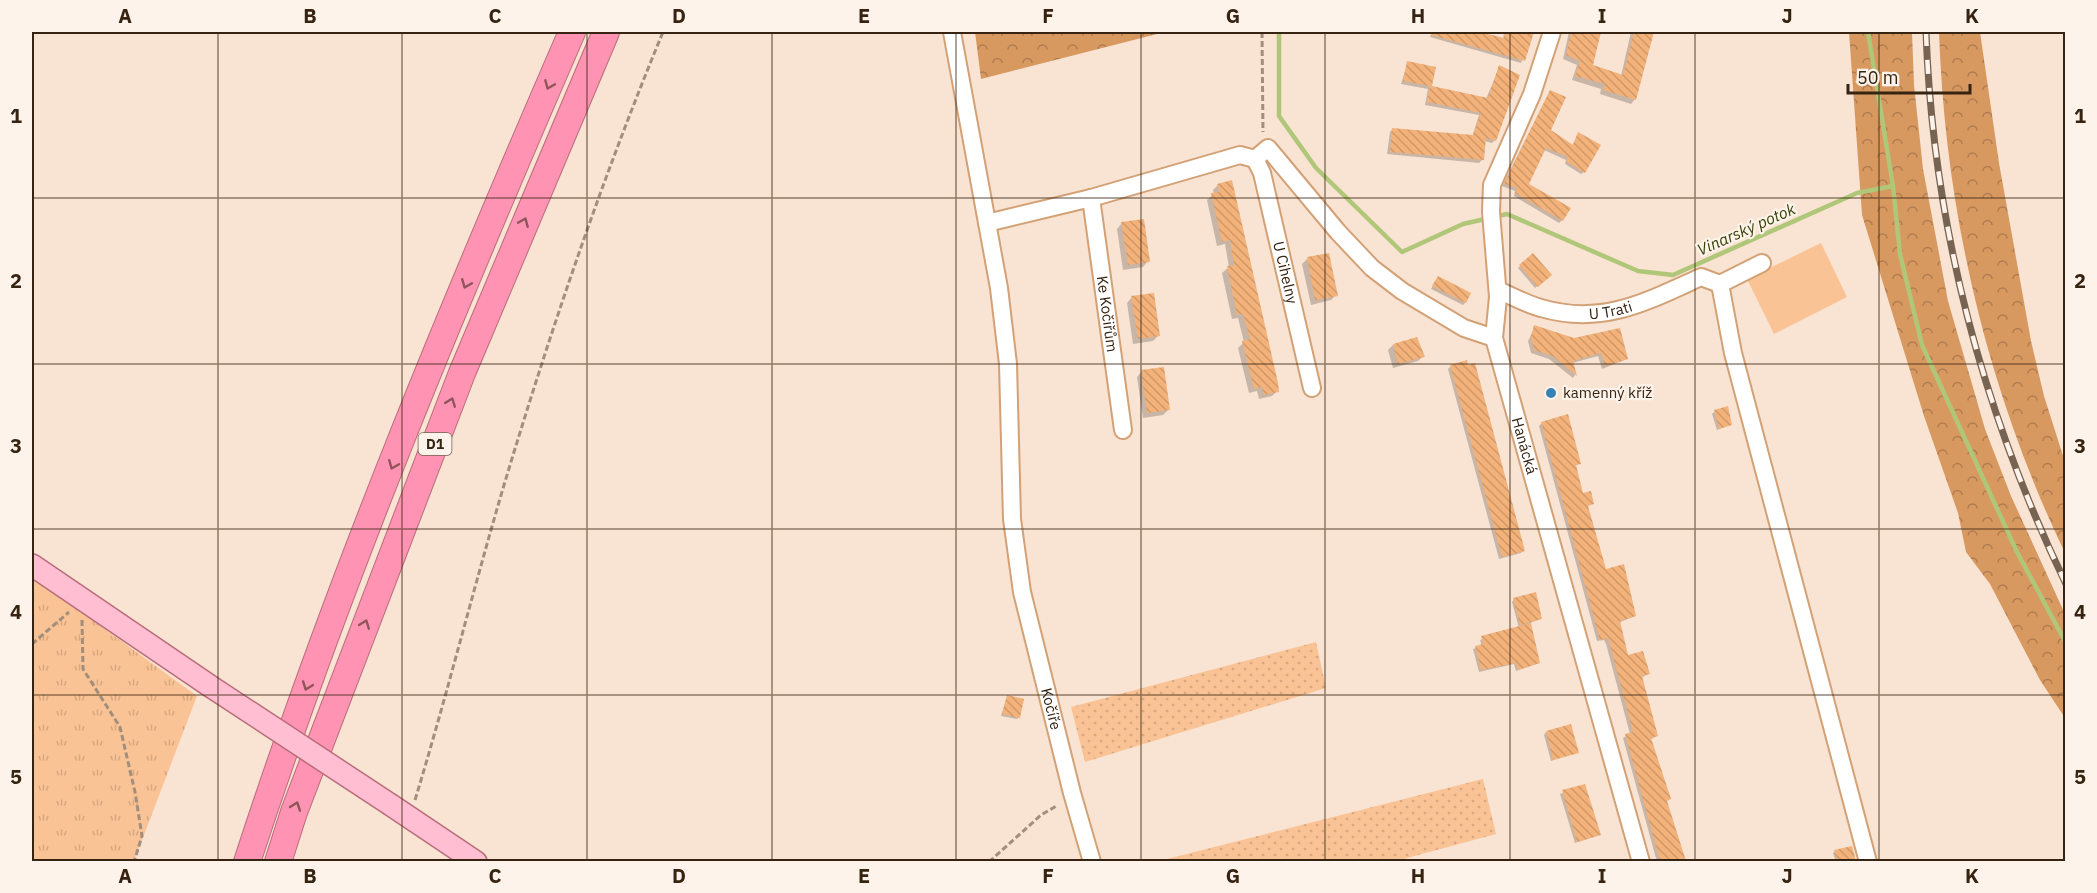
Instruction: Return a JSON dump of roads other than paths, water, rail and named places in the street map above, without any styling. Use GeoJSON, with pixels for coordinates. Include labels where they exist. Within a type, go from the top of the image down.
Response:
{"type":"FeatureCollection","features":[{"type":"Feature","properties":{"kind":"highway","name":"D1"},"geometry":{"type":"LineString","coordinates":[[247,861],[333,615],[442,343],[572,32]]}},
{"type":"Feature","properties":{"kind":"highway","name":"D1"},"geometry":{"type":"LineString","coordinates":[[278,861],[306,780],[462,373],[606,32]]}},
{"type":"Feature","properties":{"kind":"main road"},"geometry":{"type":"LineString","coordinates":[[32,565],[210,686],[476,861]]}},
{"type":"Feature","properties":{"kind":"street","name":"Kočíře"},"geometry":{"type":"LineString","coordinates":[[951,32],[999,288],[1008,364],[1016,555],[1022,592],[1074,801],[1092,861]]}},
{"type":"Feature","properties":{"kind":"street","name":"Hanácká"},"geometry":{"type":"LineString","coordinates":[[1552,32],[1526,108],[1494,177],[1492,218],[1498,290],[1494,338],[1641,861]]}},
{"type":"Feature","properties":{"kind":"street"},"geometry":{"type":"LineString","coordinates":[[987,223],[1091,198],[1240,155],[1262,154],[1372,268],[1401,291],[1447,319],[1476,334],[1494,338]]}},
{"type":"Feature","properties":{"kind":"street","name":"U Cihelny"},"geometry":{"type":"LineString","coordinates":[[1262,154],[1262,173],[1312,388]]}},
{"type":"Feature","properties":{"kind":"street","name":"Ke Kočiřům"},"geometry":{"type":"LineString","coordinates":[[1091,198],[1123,430]]}},
{"type":"Feature","properties":{"kind":"street"},"geometry":{"type":"LineString","coordinates":[[1762,263],[1720,284],[1733,353],[1868,861]]}},
{"type":"Feature","properties":{"kind":"street","name":"U Trati"},"geometry":{"type":"LineString","coordinates":[[1498,290],[1540,308],[1577,315],[1602,315],[1617,312],[1701,277],[1720,284]]}},
{"type":"Feature","properties":{"kind":"waterway","name":"Vinarský potok"},"geometry":{"type":"LineString","coordinates":[[1279,32],[1279,116],[1316,168],[1402,252],[1463,224],[1507,214],[1638,271],[1673,275],[1857,193],[1893,186],[1900,254],[1922,345],[2017,552],[2066,643]]}},
{"type":"Feature","properties":{"kind":"waterway"},"geometry":{"type":"LineString","coordinates":[[1868,32],[1893,186]]}},
{"type":"Feature","properties":{"kind":"railway"},"geometry":{"type":"LineString","coordinates":[[1926,32],[1939,175],[1951,246],[1967,315],[2010,451],[2036,518],[2066,584]]}},
{"type":"Feature","properties":{"kind":"place","name":"kamenný kříž"},"geometry":{"type":"Point","coordinates":[1551,393]}}]}
